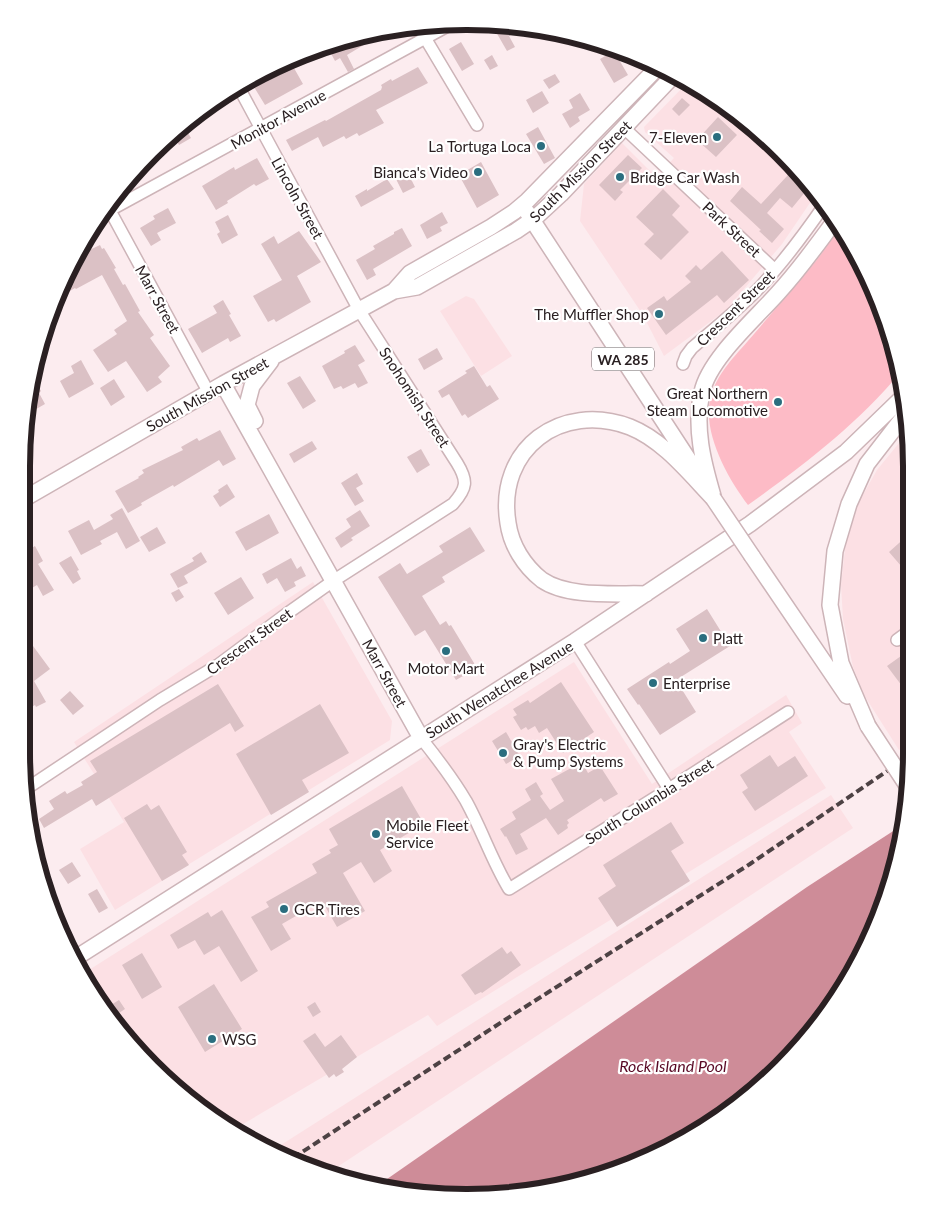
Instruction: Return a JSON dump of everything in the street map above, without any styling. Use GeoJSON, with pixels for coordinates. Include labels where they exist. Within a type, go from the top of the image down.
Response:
{"type":"FeatureCollection","features":[{"type":"Feature","properties":{"kind":"main road","name":"South Mission Street"},"geometry":{"type":"LineString","coordinates":[[394,291],[410,273],[491,227],[523,205],[653,72]]}},
{"type":"Feature","properties":{"kind":"main road","name":"South Mission Street"},"geometry":{"type":"LineString","coordinates":[[30,495],[223,384],[359,310],[394,291],[417,287],[516,231],[550,205],[669,80]]}},
{"type":"Feature","properties":{"kind":"main road","name":"WA 285"},"geometry":{"type":"LineString","coordinates":[[523,205],[713,498],[902,778]]}},
{"type":"Feature","properties":{"kind":"main road"},"geometry":{"type":"LineString","coordinates":[[713,498],[704,467],[699,424],[702,390],[708,374],[724,352],[785,285],[830,226]]}},
{"type":"Feature","properties":{"kind":"main road","name":"Marr Street"},"geometry":{"type":"LineString","coordinates":[[264,455],[266,444],[247,405],[252,386],[274,357]]}},
{"type":"Feature","properties":{"kind":"main road","name":"Marr Street"},"geometry":{"type":"LineString","coordinates":[[223,384],[421,738]]}},
{"type":"Feature","properties":{"kind":"main road","name":"South Wenatchee Avenue"},"geometry":{"type":"LineString","coordinates":[[80,955],[575,641],[758,519],[815,477],[853,445],[898,402]]}},
{"type":"Feature","properties":{"kind":"main road"},"geometry":{"type":"LineString","coordinates":[[646,594],[578,592],[561,589],[543,580],[528,565],[516,549],[509,533],[506,515],[506,493],[513,469],[526,449],[544,434],[563,423],[599,419],[619,424],[648,436],[713,498]]}},
{"type":"Feature","properties":{"kind":"main road"},"geometry":{"type":"LineString","coordinates":[[868,726],[841,663],[830,604],[835,551],[849,504],[867,464],[900,421]]}},
{"type":"Feature","properties":{"kind":"street","name":"Monitor Avenue"},"geometry":{"type":"LineString","coordinates":[[118,204],[261,129],[438,31]]}},
{"type":"Feature","properties":{"kind":"street"},"geometry":{"type":"LineString","coordinates":[[422,33],[476,125]]}},
{"type":"Feature","properties":{"kind":"street","name":"Lincoln Street"},"geometry":{"type":"LineString","coordinates":[[241,92],[359,310]]}},
{"type":"Feature","properties":{"kind":"street","name":"Park Street"},"geometry":{"type":"LineString","coordinates":[[623,127],[775,270]]}},
{"type":"Feature","properties":{"kind":"street","name":"Crescent Street"},"geometry":{"type":"LineString","coordinates":[[683,364],[692,348],[744,303],[775,270],[820,211]]}},
{"type":"Feature","properties":{"kind":"street","name":"Marr Street"},"geometry":{"type":"LineString","coordinates":[[109,216],[209,393]]}},
{"type":"Feature","properties":{"kind":"street","name":"Snohomish Street"},"geometry":{"type":"LineString","coordinates":[[359,310],[458,463],[465,479],[465,486]]}},
{"type":"Feature","properties":{"kind":"street","name":"Crescent Street"},"geometry":{"type":"LineString","coordinates":[[31,785],[160,700],[218,665],[333,581],[453,504],[465,486]]}},
{"type":"Feature","properties":{"kind":"street"},"geometry":{"type":"LineString","coordinates":[[897,640],[903,636]]}},
{"type":"Feature","properties":{"kind":"street"},"geometry":{"type":"LineString","coordinates":[[575,641],[669,789]]}},
{"type":"Feature","properties":{"kind":"street","name":"South Columbia Street"},"geometry":{"type":"LineString","coordinates":[[509,889],[788,712]]}},
{"type":"Feature","properties":{"kind":"street","name":"Marr Street"},"geometry":{"type":"LineString","coordinates":[[421,738],[440,762],[466,802],[509,889]]}},
{"type":"Feature","properties":{"kind":"shaded area"},"geometry":{"type":"Polygon","coordinates":[[[683,87],[732,120],[754,138],[795,179],[812,200],[782,244],[726,310],[664,356],[643,315],[580,221],[584,184],[622,143],[656,177],[674,158],[645,132],[644,127],[683,87]]]}},
{"type":"Feature","properties":{"kind":"shaded area"},"geometry":{"type":"Polygon","coordinates":[[[835,233],[845,248],[870,299],[880,326],[895,379],[847,428],[748,505],[719,456],[710,427],[710,400],[717,381],[728,364],[823,252],[835,233]]]}},
{"type":"Feature","properties":{"kind":"shaded area"},"geometry":{"type":"Polygon","coordinates":[[[466,296],[474,299],[512,356],[481,376],[440,311],[466,296]]]}},
{"type":"Feature","properties":{"kind":"shaded area"},"geometry":{"type":"Polygon","coordinates":[[[902,439],[903,747],[899,750],[864,695],[853,667],[843,619],[841,585],[848,532],[860,500],[877,470],[902,439]]]}},
{"type":"Feature","properties":{"kind":"shaded area"},"geometry":{"type":"Polygon","coordinates":[[[313,582],[392,721],[390,740],[115,910],[80,849],[124,822],[74,742],[313,582]]]}},
{"type":"Feature","properties":{"kind":"shaded area"},"geometry":{"type":"Polygon","coordinates":[[[574,662],[652,784],[786,695],[802,723],[789,732],[826,788],[437,1026],[428,1015],[240,1126],[201,1099],[158,1061],[120,1018],[88,971],[574,662]]]}},
{"type":"Feature","properties":{"kind":"shaded area"},"geometry":{"type":"Polygon","coordinates":[[[831,795],[853,828],[335,1169],[278,1147],[831,795]]]}},
{"type":"Feature","properties":{"kind":"water","name":"Rock Island Pool"},"geometry":{"type":"Polygon","coordinates":[[[896,829],[880,893],[870,920],[845,971],[813,1018],[795,1040],[754,1081],[709,1115],[685,1131],[634,1156],[607,1166],[552,1181],[495,1188],[466,1189],[438,1188],[384,1181],[807,887],[896,829]]]}},
{"type":"Feature","properties":{"kind":"building"},"geometry":{"type":"Polygon","coordinates":[[[496,32],[514,33],[509,36],[515,47],[507,51],[496,32]]]}},
{"type":"Feature","properties":{"kind":"building"},"geometry":{"type":"Polygon","coordinates":[[[371,41],[347,55],[354,69],[348,72],[340,58],[335,61],[330,52],[371,41]]]}},
{"type":"Feature","properties":{"kind":"building"},"geometry":{"type":"Polygon","coordinates":[[[461,42],[474,64],[462,71],[449,49],[461,42]]]}},
{"type":"Feature","properties":{"kind":"building"},"geometry":{"type":"Polygon","coordinates":[[[609,54],[617,57],[628,75],[614,83],[600,59],[609,54]]]}},
{"type":"Feature","properties":{"kind":"building"},"geometry":{"type":"Polygon","coordinates":[[[492,55],[498,66],[490,70],[484,60],[492,55]]]}},
{"type":"Feature","properties":{"kind":"building"},"geometry":{"type":"Polygon","coordinates":[[[293,66],[303,84],[265,105],[254,87],[258,83],[293,66]]]}},
{"type":"Feature","properties":{"kind":"building"},"geometry":{"type":"Polygon","coordinates":[[[418,67],[428,83],[376,110],[384,123],[359,136],[357,133],[346,139],[344,136],[323,147],[318,137],[292,151],[286,140],[326,121],[381,90],[381,85],[391,79],[392,81],[418,67]]]}},
{"type":"Feature","properties":{"kind":"building"},"geometry":{"type":"Polygon","coordinates":[[[555,74],[560,82],[549,89],[543,80],[555,74]]]}},
{"type":"Feature","properties":{"kind":"building"},"geometry":{"type":"Polygon","coordinates":[[[542,91],[549,103],[533,113],[526,100],[542,91]]]}},
{"type":"Feature","properties":{"kind":"building"},"geometry":{"type":"Polygon","coordinates":[[[580,93],[590,110],[578,117],[580,121],[570,128],[562,114],[573,108],[569,100],[580,93]]]}},
{"type":"Feature","properties":{"kind":"building","name":"7-Eleven"},"geometry":{"type":"Polygon","coordinates":[[[682,98],[690,105],[679,116],[672,109],[682,98]]]}},
{"type":"Feature","properties":{"kind":"building","name":"7-Eleven"},"geometry":{"type":"Polygon","coordinates":[[[718,117],[737,135],[716,157],[697,140],[718,117]]]}},
{"type":"Feature","properties":{"kind":"building","name":"La Tortuga Loca"},"geometry":{"type":"Polygon","coordinates":[[[538,127],[555,158],[544,164],[526,134],[538,127]]]}},
{"type":"Feature","properties":{"kind":"building"},"geometry":{"type":"Polygon","coordinates":[[[187,131],[191,138],[179,145],[176,140],[187,131]]]}},
{"type":"Feature","properties":{"kind":"building","name":"Bridge Car Wash"},"geometry":{"type":"Polygon","coordinates":[[[628,155],[642,168],[620,190],[623,192],[615,201],[599,185],[628,155]]]}},
{"type":"Feature","properties":{"kind":"building"},"geometry":{"type":"Polygon","coordinates":[[[257,158],[269,179],[256,186],[254,184],[216,210],[202,186],[234,167],[235,170],[257,158]]]}},
{"type":"Feature","properties":{"kind":"building"},"geometry":{"type":"Polygon","coordinates":[[[481,162],[499,195],[477,208],[459,175],[481,162]]]}},
{"type":"Feature","properties":{"kind":"building"},"geometry":{"type":"Polygon","coordinates":[[[408,173],[415,187],[403,193],[396,179],[408,173]]]}},
{"type":"Feature","properties":{"kind":"building"},"geometry":{"type":"Polygon","coordinates":[[[788,175],[805,192],[792,208],[780,198],[767,213],[784,229],[772,243],[730,201],[742,187],[761,204],[788,175]]]}},
{"type":"Feature","properties":{"kind":"building"},"geometry":{"type":"Polygon","coordinates":[[[387,179],[394,189],[361,207],[355,196],[387,179]]]}},
{"type":"Feature","properties":{"kind":"building"},"geometry":{"type":"Polygon","coordinates":[[[663,189],[680,206],[672,215],[689,232],[661,260],[644,244],[654,234],[636,217],[663,189]]]}},
{"type":"Feature","properties":{"kind":"building"},"geometry":{"type":"Polygon","coordinates":[[[168,208],[176,223],[157,233],[161,240],[151,246],[140,228],[155,219],[153,216],[168,208]]]}},
{"type":"Feature","properties":{"kind":"building"},"geometry":{"type":"Polygon","coordinates":[[[442,212],[448,223],[440,227],[442,231],[427,239],[420,225],[442,212]]]}},
{"type":"Feature","properties":{"kind":"building"},"geometry":{"type":"Polygon","coordinates":[[[228,215],[238,235],[222,244],[217,234],[220,232],[215,222],[228,215]]]}},
{"type":"Feature","properties":{"kind":"building"},"geometry":{"type":"Polygon","coordinates":[[[402,228],[412,246],[373,269],[376,275],[367,280],[356,260],[375,249],[373,246],[402,228]]]}},
{"type":"Feature","properties":{"kind":"building"},"geometry":{"type":"Polygon","coordinates":[[[299,231],[321,262],[297,276],[311,302],[276,322],[274,319],[268,322],[253,296],[282,280],[261,244],[274,236],[278,244],[299,231]]]}},
{"type":"Feature","properties":{"kind":"building"},"geometry":{"type":"Polygon","coordinates":[[[100,245],[102,249],[104,248],[116,268],[114,269],[123,285],[125,284],[140,311],[138,312],[154,335],[150,338],[170,366],[158,377],[162,382],[147,392],[126,361],[108,372],[93,350],[117,334],[114,330],[127,321],[102,275],[66,293],[86,252],[100,245]]]}},
{"type":"Feature","properties":{"kind":"building"},"geometry":{"type":"Polygon","coordinates":[[[722,251],[749,280],[724,303],[717,295],[666,335],[647,308],[664,296],[667,301],[691,282],[685,276],[696,265],[701,270],[722,251]]]}},
{"type":"Feature","properties":{"kind":"building"},"geometry":{"type":"Polygon","coordinates":[[[223,300],[241,336],[230,342],[228,338],[202,353],[188,329],[217,313],[213,306],[223,300]]]}},
{"type":"Feature","properties":{"kind":"building"},"geometry":{"type":"Polygon","coordinates":[[[355,345],[365,361],[358,365],[368,383],[358,388],[355,383],[343,389],[341,386],[334,389],[322,366],[355,345]]]}},
{"type":"Feature","properties":{"kind":"building"},"geometry":{"type":"Polygon","coordinates":[[[437,348],[443,359],[424,370],[418,359],[437,348]]]}},
{"type":"Feature","properties":{"kind":"building"},"geometry":{"type":"Polygon","coordinates":[[[81,360],[94,384],[69,398],[60,381],[74,373],[71,366],[81,360]]]}},
{"type":"Feature","properties":{"kind":"building"},"geometry":{"type":"Polygon","coordinates":[[[474,366],[487,387],[490,385],[499,399],[468,418],[465,414],[462,416],[449,394],[442,398],[438,391],[467,373],[465,371],[474,366]]]}},
{"type":"Feature","properties":{"kind":"building"},"geometry":{"type":"Polygon","coordinates":[[[300,376],[316,401],[303,409],[287,383],[300,376]]]}},
{"type":"Feature","properties":{"kind":"building"},"geometry":{"type":"Polygon","coordinates":[[[114,379],[125,397],[111,406],[100,388],[114,379]]]}},
{"type":"Feature","properties":{"kind":"building"},"geometry":{"type":"Polygon","coordinates":[[[37,385],[41,391],[39,393],[45,404],[34,410],[37,385]]]}},
{"type":"Feature","properties":{"kind":"building"},"geometry":{"type":"Polygon","coordinates":[[[220,430],[236,459],[223,466],[219,460],[174,487],[173,485],[141,503],[142,505],[128,513],[115,491],[139,478],[144,473],[142,470],[183,450],[181,447],[197,438],[199,441],[220,430]]]}},
{"type":"Feature","properties":{"kind":"building"},"geometry":{"type":"Polygon","coordinates":[[[312,441],[317,449],[294,463],[289,454],[312,441]]]}},
{"type":"Feature","properties":{"kind":"building"},"geometry":{"type":"Polygon","coordinates":[[[421,449],[430,465],[417,473],[407,457],[421,449]]]}},
{"type":"Feature","properties":{"kind":"building"},"geometry":{"type":"Polygon","coordinates":[[[357,473],[363,484],[356,488],[364,501],[355,506],[341,483],[357,473]]]}},
{"type":"Feature","properties":{"kind":"building"},"geometry":{"type":"Polygon","coordinates":[[[227,484],[235,497],[220,507],[213,496],[227,484]]]}},
{"type":"Feature","properties":{"kind":"building"},"geometry":{"type":"Polygon","coordinates":[[[122,508],[140,541],[126,549],[117,532],[100,541],[102,544],[81,555],[68,531],[89,520],[94,530],[113,519],[110,515],[122,508]]]}},
{"type":"Feature","properties":{"kind":"building"},"geometry":{"type":"Polygon","coordinates":[[[360,510],[370,526],[351,538],[353,540],[341,548],[335,538],[351,527],[346,519],[360,510]]]}},
{"type":"Feature","properties":{"kind":"building"},"geometry":{"type":"Polygon","coordinates":[[[269,514],[279,533],[246,551],[235,532],[269,514]]]}},
{"type":"Feature","properties":{"kind":"building"},"geometry":{"type":"Polygon","coordinates":[[[157,527],[166,543],[149,552],[140,537],[157,527]]]}},
{"type":"Feature","properties":{"kind":"building"},"geometry":{"type":"Polygon","coordinates":[[[470,527],[485,551],[442,577],[445,582],[422,596],[440,625],[446,621],[449,626],[451,625],[477,668],[456,680],[425,630],[415,636],[378,577],[400,563],[407,574],[443,552],[439,546],[470,527]]]}},
{"type":"Feature","properties":{"kind":"building"},"geometry":{"type":"Polygon","coordinates":[[[903,539],[903,568],[889,552],[903,539]]]}},
{"type":"Feature","properties":{"kind":"building"},"geometry":{"type":"Polygon","coordinates":[[[35,546],[43,561],[38,564],[54,590],[43,596],[37,585],[30,589],[30,549],[35,546]]]}},
{"type":"Feature","properties":{"kind":"building"},"geometry":{"type":"Polygon","coordinates":[[[201,552],[207,562],[184,576],[188,583],[178,588],[170,574],[194,561],[192,558],[201,552]]]}},
{"type":"Feature","properties":{"kind":"building"},"geometry":{"type":"Polygon","coordinates":[[[71,556],[79,570],[77,571],[81,579],[73,584],[59,563],[71,556]]]}},
{"type":"Feature","properties":{"kind":"building"},"geometry":{"type":"Polygon","coordinates":[[[291,558],[297,569],[301,566],[306,576],[294,582],[296,586],[285,592],[277,578],[267,584],[262,574],[291,558]]]}},
{"type":"Feature","properties":{"kind":"building"},"geometry":{"type":"Polygon","coordinates":[[[241,577],[254,598],[228,615],[214,593],[241,577]]]}},
{"type":"Feature","properties":{"kind":"building"},"geometry":{"type":"Polygon","coordinates":[[[179,589],[184,597],[176,602],[171,593],[179,589]]]}},
{"type":"Feature","properties":{"kind":"building"},"geometry":{"type":"Polygon","coordinates":[[[707,609],[730,646],[676,680],[696,712],[660,735],[627,689],[690,651],[676,629],[707,609]]]}},
{"type":"Feature","properties":{"kind":"building"},"geometry":{"type":"Polygon","coordinates":[[[30,642],[50,669],[34,681],[46,702],[36,707],[35,705],[30,708],[30,642]]]}},
{"type":"Feature","properties":{"kind":"building"},"geometry":{"type":"Polygon","coordinates":[[[903,655],[903,687],[887,666],[903,655]]]}},
{"type":"Feature","properties":{"kind":"building"},"geometry":{"type":"Polygon","coordinates":[[[561,682],[594,732],[563,753],[547,728],[539,733],[535,726],[528,730],[526,727],[521,730],[513,717],[517,715],[513,709],[528,700],[530,703],[561,682]]]}},
{"type":"Feature","properties":{"kind":"building"},"geometry":{"type":"Polygon","coordinates":[[[218,684],[244,726],[235,732],[230,723],[96,806],[92,799],[44,828],[39,819],[54,809],[49,801],[65,791],[67,794],[83,785],[81,782],[97,772],[90,761],[218,684]]]}},
{"type":"Feature","properties":{"kind":"building"},"geometry":{"type":"Polygon","coordinates":[[[70,691],[84,706],[73,715],[60,700],[70,691]]]}},
{"type":"Feature","properties":{"kind":"building"},"geometry":{"type":"Polygon","coordinates":[[[320,704],[349,753],[302,780],[309,792],[271,815],[236,754],[320,704]]]}},
{"type":"Feature","properties":{"kind":"building"},"geometry":{"type":"Polygon","coordinates":[[[506,732],[520,756],[506,764],[492,741],[506,732]]]}},
{"type":"Feature","properties":{"kind":"building"},"geometry":{"type":"Polygon","coordinates":[[[770,755],[778,767],[795,756],[808,776],[755,811],[742,792],[748,788],[740,775],[770,755]]]}},
{"type":"Feature","properties":{"kind":"building"},"geometry":{"type":"Polygon","coordinates":[[[582,762],[588,773],[600,766],[618,794],[604,802],[601,798],[567,820],[569,823],[567,825],[568,828],[558,835],[546,818],[520,834],[528,849],[516,855],[500,829],[516,819],[512,812],[531,800],[525,789],[536,782],[543,794],[540,796],[550,810],[564,801],[551,779],[582,762]]]}},
{"type":"Feature","properties":{"kind":"building"},"geometry":{"type":"Polygon","coordinates":[[[402,786],[424,824],[380,850],[392,871],[374,883],[361,862],[343,873],[365,911],[337,927],[322,901],[282,924],[291,939],[271,951],[251,917],[269,907],[266,902],[317,873],[312,864],[331,853],[329,850],[338,845],[329,829],[402,786]]]}},
{"type":"Feature","properties":{"kind":"building"},"geometry":{"type":"Polygon","coordinates":[[[147,804],[151,810],[159,805],[187,852],[182,855],[189,865],[162,881],[124,818],[147,804]]]}},
{"type":"Feature","properties":{"kind":"building"},"geometry":{"type":"Polygon","coordinates":[[[671,822],[684,843],[671,851],[690,881],[617,927],[598,898],[616,886],[603,865],[671,822]]]}},
{"type":"Feature","properties":{"kind":"building"},"geometry":{"type":"Polygon","coordinates":[[[72,862],[81,876],[68,884],[59,870],[72,862]]]}},
{"type":"Feature","properties":{"kind":"building"},"geometry":{"type":"Polygon","coordinates":[[[97,889],[108,908],[99,913],[88,894],[97,889]]]}},
{"type":"Feature","properties":{"kind":"building"},"geometry":{"type":"Polygon","coordinates":[[[222,910],[258,971],[241,982],[219,946],[204,955],[195,940],[178,949],[170,935],[208,912],[211,917],[222,910]]]}},
{"type":"Feature","properties":{"kind":"building"},"geometry":{"type":"Polygon","coordinates":[[[502,947],[507,954],[511,951],[521,965],[482,993],[475,995],[461,975],[502,947]]]}},
{"type":"Feature","properties":{"kind":"building"},"geometry":{"type":"Polygon","coordinates":[[[142,953],[162,987],[142,999],[122,965],[142,953]]]}},
{"type":"Feature","properties":{"kind":"building"},"geometry":{"type":"Polygon","coordinates":[[[214,984],[242,1029],[205,1052],[178,1007],[214,984]]]}},
{"type":"Feature","properties":{"kind":"building"},"geometry":{"type":"Polygon","coordinates":[[[119,1000],[125,1009],[117,1014],[111,1005],[119,1000]]]}},
{"type":"Feature","properties":{"kind":"building"},"geometry":{"type":"Polygon","coordinates":[[[315,1002],[321,1012],[313,1017],[307,1007],[315,1002]]]}},
{"type":"Feature","properties":{"kind":"building"},"geometry":{"type":"Polygon","coordinates":[[[315,1033],[325,1047],[341,1035],[357,1057],[342,1069],[344,1072],[336,1077],[334,1074],[329,1078],[303,1041],[315,1033]]]}},
{"type":"Feature","properties":{"kind":"railway"},"geometry":{"type":"LineString","coordinates":[[297,1155],[514,1014],[750,864],[903,761]]}},
{"type":"Feature","properties":{"kind":"place","name":"7-Eleven"},"geometry":{"type":"Point","coordinates":[717,137]}},
{"type":"Feature","properties":{"kind":"place","name":"La Tortuga Loca"},"geometry":{"type":"Point","coordinates":[541,146]}},
{"type":"Feature","properties":{"kind":"place","name":"Bianca's Video"},"geometry":{"type":"Point","coordinates":[478,172]}},
{"type":"Feature","properties":{"kind":"place","name":"Bridge Car Wash"},"geometry":{"type":"Point","coordinates":[620,177]}},
{"type":"Feature","properties":{"kind":"place","name":"The Muffler Shop"},"geometry":{"type":"Point","coordinates":[659,314]}},
{"type":"Feature","properties":{"kind":"place","name":"Great Northern Steam Locomotive"},"geometry":{"type":"Point","coordinates":[778,402]}},
{"type":"Feature","properties":{"kind":"place","name":"Platt"},"geometry":{"type":"Point","coordinates":[703,638]}},
{"type":"Feature","properties":{"kind":"place","name":"Motor Mart"},"geometry":{"type":"Point","coordinates":[446,651]}},
{"type":"Feature","properties":{"kind":"place","name":"Enterprise"},"geometry":{"type":"Point","coordinates":[653,683]}},
{"type":"Feature","properties":{"kind":"place","name":"Gray's Electric & Pump Systems"},"geometry":{"type":"Point","coordinates":[503,753]}},
{"type":"Feature","properties":{"kind":"place","name":"Mobile Fleet Service"},"geometry":{"type":"Point","coordinates":[376,834]}},
{"type":"Feature","properties":{"kind":"place","name":"GCR Tires"},"geometry":{"type":"Point","coordinates":[284,909]}},
{"type":"Feature","properties":{"kind":"place","name":"WSG"},"geometry":{"type":"Point","coordinates":[212,1039]}}]}
